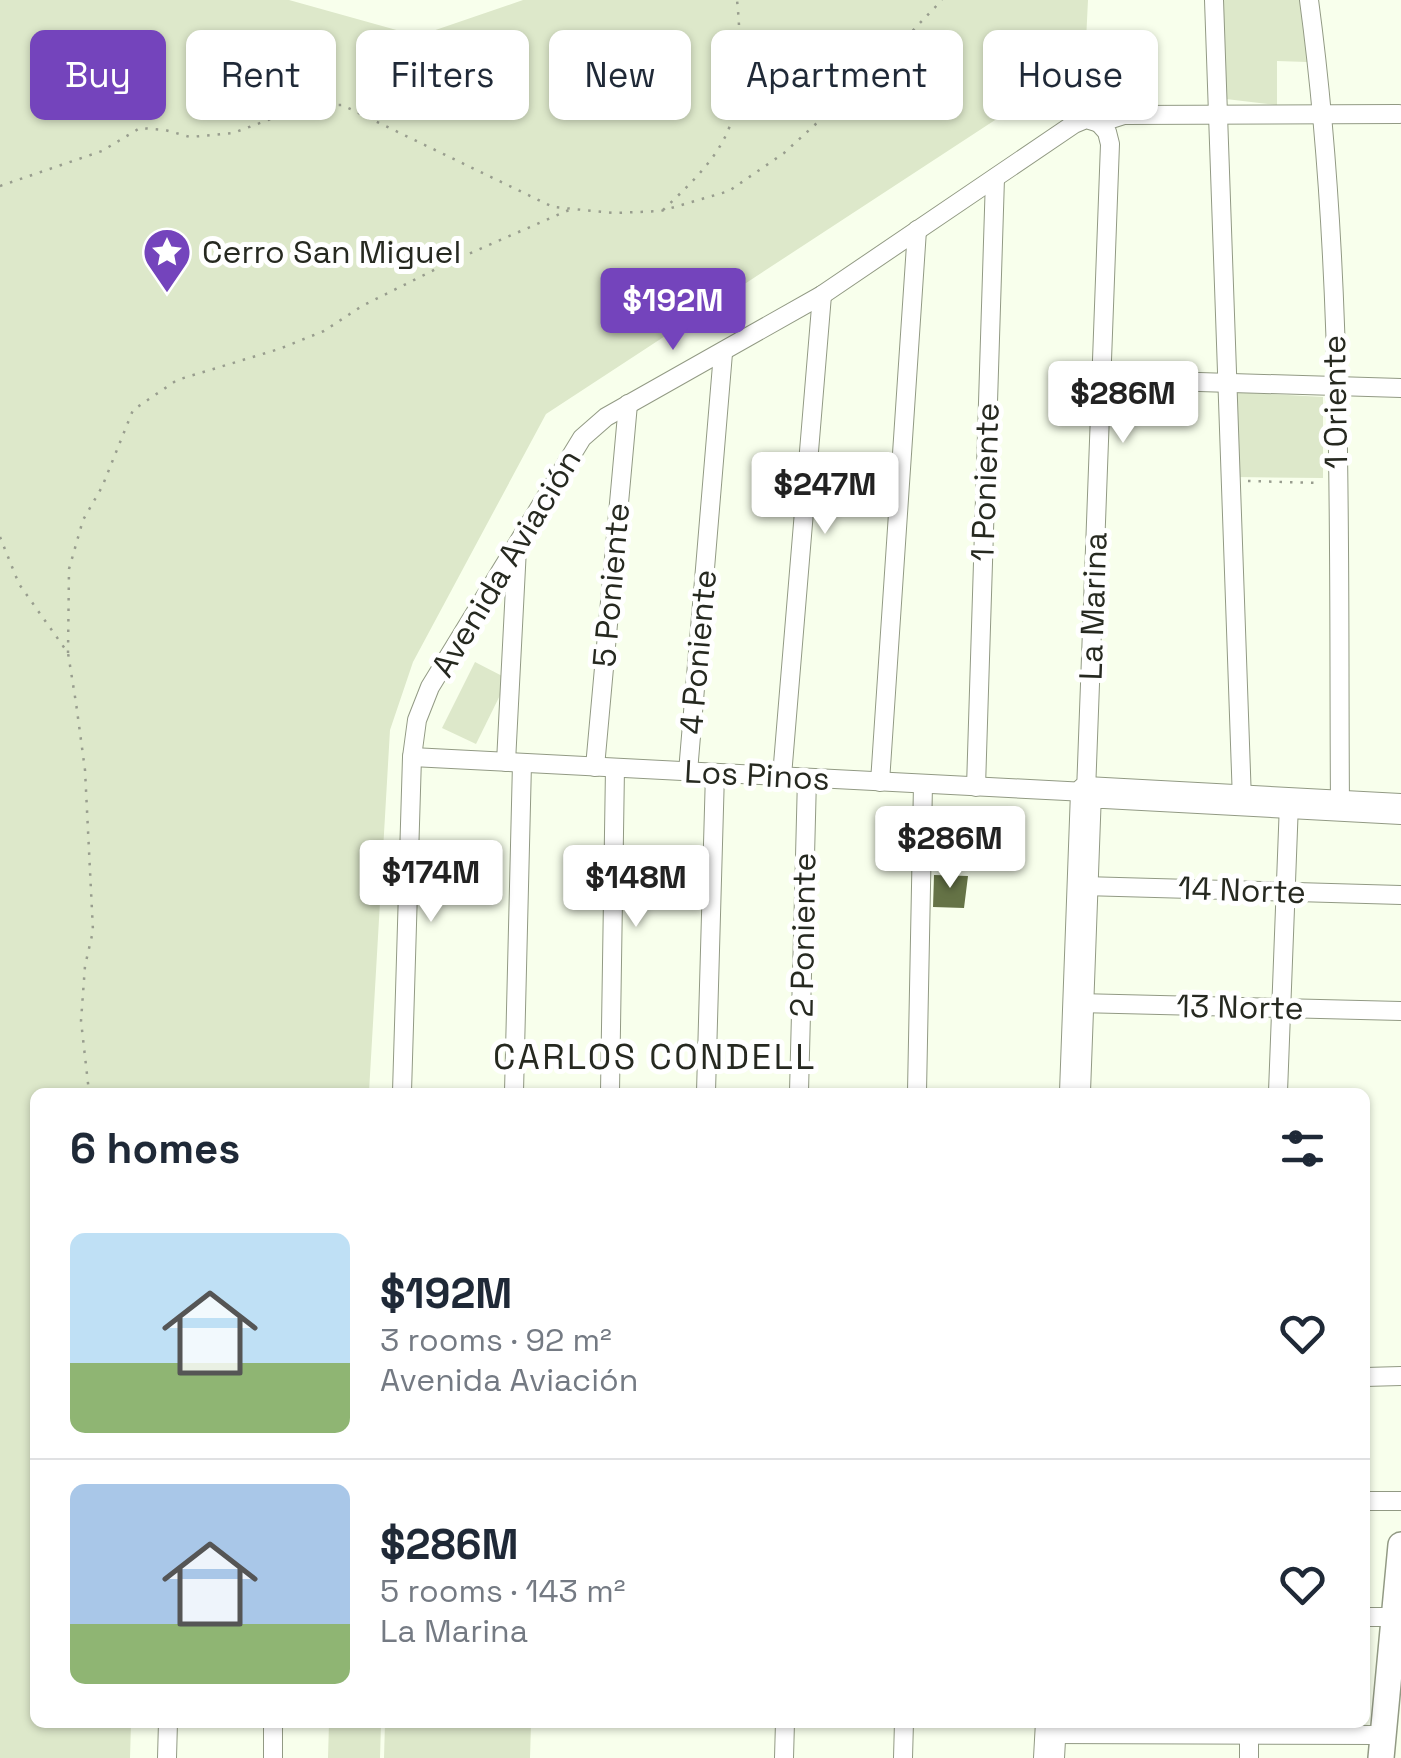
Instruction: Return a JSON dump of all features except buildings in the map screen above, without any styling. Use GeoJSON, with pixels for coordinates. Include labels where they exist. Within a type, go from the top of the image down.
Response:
{"type":"FeatureCollection","features":[{"type":"Feature","properties":{"kind":"main road","name":"Los Pinos"},"geometry":{"type":"LineString","coordinates":[[1086,792],[1401,809]]}},
{"type":"Feature","properties":{"kind":"main road","name":"La Marina"},"geometry":{"type":"LineString","coordinates":[[1075,1088],[1086,792]]}},
{"type":"Feature","properties":{"kind":"street"},"geometry":{"type":"LineString","coordinates":[[1214,0],[1242,800]]}},
{"type":"Feature","properties":{"kind":"street","name":"1 Oriente"},"geometry":{"type":"LineString","coordinates":[[1308,0],[1323,113],[1337,386],[1340,806]]}},
{"type":"Feature","properties":{"kind":"street","name":"Avenida Aviación"},"geometry":{"type":"LineString","coordinates":[[402,1088],[412,757],[417,720],[430,687],[582,438],[597,423],[822,294],[1080,120],[1218,113],[1399,114]]}},
{"type":"Feature","properties":{"kind":"street","name":"La Marina"},"geometry":{"type":"LineString","coordinates":[[1086,792],[1110,144],[1099,122]]}},
{"type":"Feature","properties":{"kind":"street","name":"1 Poniente"},"geometry":{"type":"LineString","coordinates":[[976,787],[995,178]]}},
{"type":"Feature","properties":{"kind":"street"},"geometry":{"type":"LineString","coordinates":[[880,782],[917,230]]}},
{"type":"Feature","properties":{"kind":"street"},"geometry":{"type":"LineString","coordinates":[[782,776],[822,294]]}},
{"type":"Feature","properties":{"kind":"street","name":"4 Poniente"},"geometry":{"type":"LineString","coordinates":[[688,772],[723,353]]}},
{"type":"Feature","properties":{"kind":"street"},"geometry":{"type":"LineString","coordinates":[[1101,379],[1401,388]]}},
{"type":"Feature","properties":{"kind":"street","name":"5 Poniente"},"geometry":{"type":"LineString","coordinates":[[595,767],[628,404]]}},
{"type":"Feature","properties":{"kind":"street"},"geometry":{"type":"LineString","coordinates":[[514,1088],[517,544]]}},
{"type":"Feature","properties":{"kind":"street","name":"Los Pinos"},"geometry":{"type":"LineString","coordinates":[[412,757],[1086,792]]}},
{"type":"Feature","properties":{"kind":"street"},"geometry":{"type":"LineString","coordinates":[[610,1088],[615,768]]}},
{"type":"Feature","properties":{"kind":"street"},"geometry":{"type":"LineString","coordinates":[[706,1088],[715,773]]}},
{"type":"Feature","properties":{"kind":"street","name":"2 Poniente"},"geometry":{"type":"LineString","coordinates":[[799,1088],[807,778]]}},
{"type":"Feature","properties":{"kind":"street"},"geometry":{"type":"LineString","coordinates":[[917,1088],[924,784]]}},
{"type":"Feature","properties":{"kind":"street"},"geometry":{"type":"LineString","coordinates":[[1278,1088],[1289,803]]}},
{"type":"Feature","properties":{"kind":"street","name":"14 Norte"},"geometry":{"type":"LineString","coordinates":[[1083,886],[1401,895]]}},
{"type":"Feature","properties":{"kind":"street","name":"13 Norte"},"geometry":{"type":"LineString","coordinates":[[1078,1003],[1401,1011]]}},
{"type":"Feature","properties":{"kind":"street"},"geometry":{"type":"LineString","coordinates":[[1370,1376],[1401,1376]]}},
{"type":"Feature","properties":{"kind":"street"},"geometry":{"type":"LineString","coordinates":[[1370,1501],[1401,1501]]}},
{"type":"Feature","properties":{"kind":"street"},"geometry":{"type":"LineString","coordinates":[[1050,1738],[1249,1728],[1382,1746],[1401,1545]]}},
{"type":"Feature","properties":{"kind":"street"},"geometry":{"type":"LineString","coordinates":[[1370,1617],[1394,1617]]}},
{"type":"Feature","properties":{"kind":"street"},"geometry":{"type":"LineString","coordinates":[[167,1758],[168,1728]]}},
{"type":"Feature","properties":{"kind":"street"},"geometry":{"type":"LineString","coordinates":[[272,1758],[273,1728]]}},
{"type":"Feature","properties":{"kind":"street"},"geometry":{"type":"LineString","coordinates":[[784,1758],[785,1728]]}},
{"type":"Feature","properties":{"kind":"street"},"geometry":{"type":"LineString","coordinates":[[903,1758],[904,1728]]}},
{"type":"Feature","properties":{"kind":"street"},"geometry":{"type":"LineString","coordinates":[[1248,1758],[1249,1728]]}},
{"type":"Feature","properties":{"kind":"path"},"geometry":{"type":"LineString","coordinates":[[662,211],[693,180],[726,137],[742,46],[737,0]]}},
{"type":"Feature","properties":{"kind":"path"},"geometry":{"type":"LineString","coordinates":[[0,186],[102,151],[140,128],[190,137],[233,133],[306,106],[342,105],[553,207],[614,214],[662,211],[729,191],[784,154],[875,70],[942,0]]}},
{"type":"Feature","properties":{"kind":"path"},"geometry":{"type":"LineString","coordinates":[[89,1088],[81,1021],[92,913],[84,770],[68,653],[69,569],[83,520],[102,486],[132,410],[177,380],[279,350],[324,331],[362,306],[450,262],[572,209]]}},
{"type":"Feature","properties":{"kind":"path"},"geometry":{"type":"LineString","coordinates":[[1231,480],[1338,483]]}},
{"type":"Feature","properties":{"kind":"path"},"geometry":{"type":"LineString","coordinates":[[0,538],[19,584],[68,653]]}},
{"type":"Feature","properties":{"kind":"green space"},"geometry":{"type":"Polygon","coordinates":[[[0,0],[289,0],[396,30],[356,30],[356,120],[529,120],[529,30],[436,30],[523,0],[1088,0],[1087,30],[983,30],[983,120],[995,120],[546,414],[413,662],[390,730],[369,1088],[30,1088],[30,1728],[131,1728],[130,1758],[0,1758],[0,0]]]}},
{"type":"Feature","properties":{"kind":"green space"},"geometry":{"type":"Polygon","coordinates":[[[1222,0],[1303,0],[1312,55],[1307,62],[1277,61],[1277,105],[1226,99],[1222,0]]]}},
{"type":"Feature","properties":{"kind":"green space"},"geometry":{"type":"Polygon","coordinates":[[[1234,392],[1323,397],[1323,478],[1235,477],[1234,392]]]}},
{"type":"Feature","properties":{"kind":"green space"},"geometry":{"type":"Polygon","coordinates":[[[475,662],[508,679],[476,744],[442,728],[475,662]]]}},
{"type":"Feature","properties":{"kind":"green space"},"geometry":{"type":"Polygon","coordinates":[[[329,1728],[381,1728],[380,1758],[328,1758],[329,1728]]]}},
{"type":"Feature","properties":{"kind":"green space"},"geometry":{"type":"Polygon","coordinates":[[[385,1728],[531,1728],[530,1758],[384,1758],[385,1728]]]}},
{"type":"Feature","properties":{"kind":"place","name":"Cerro San Miguel"},"geometry":{"type":"Point","coordinates":[167,294]}},
{"type":"Feature","properties":{"kind":"district","name":"CARLOS CONDELL"},"geometry":{"type":"Point","coordinates":[655,1057]}}]}
